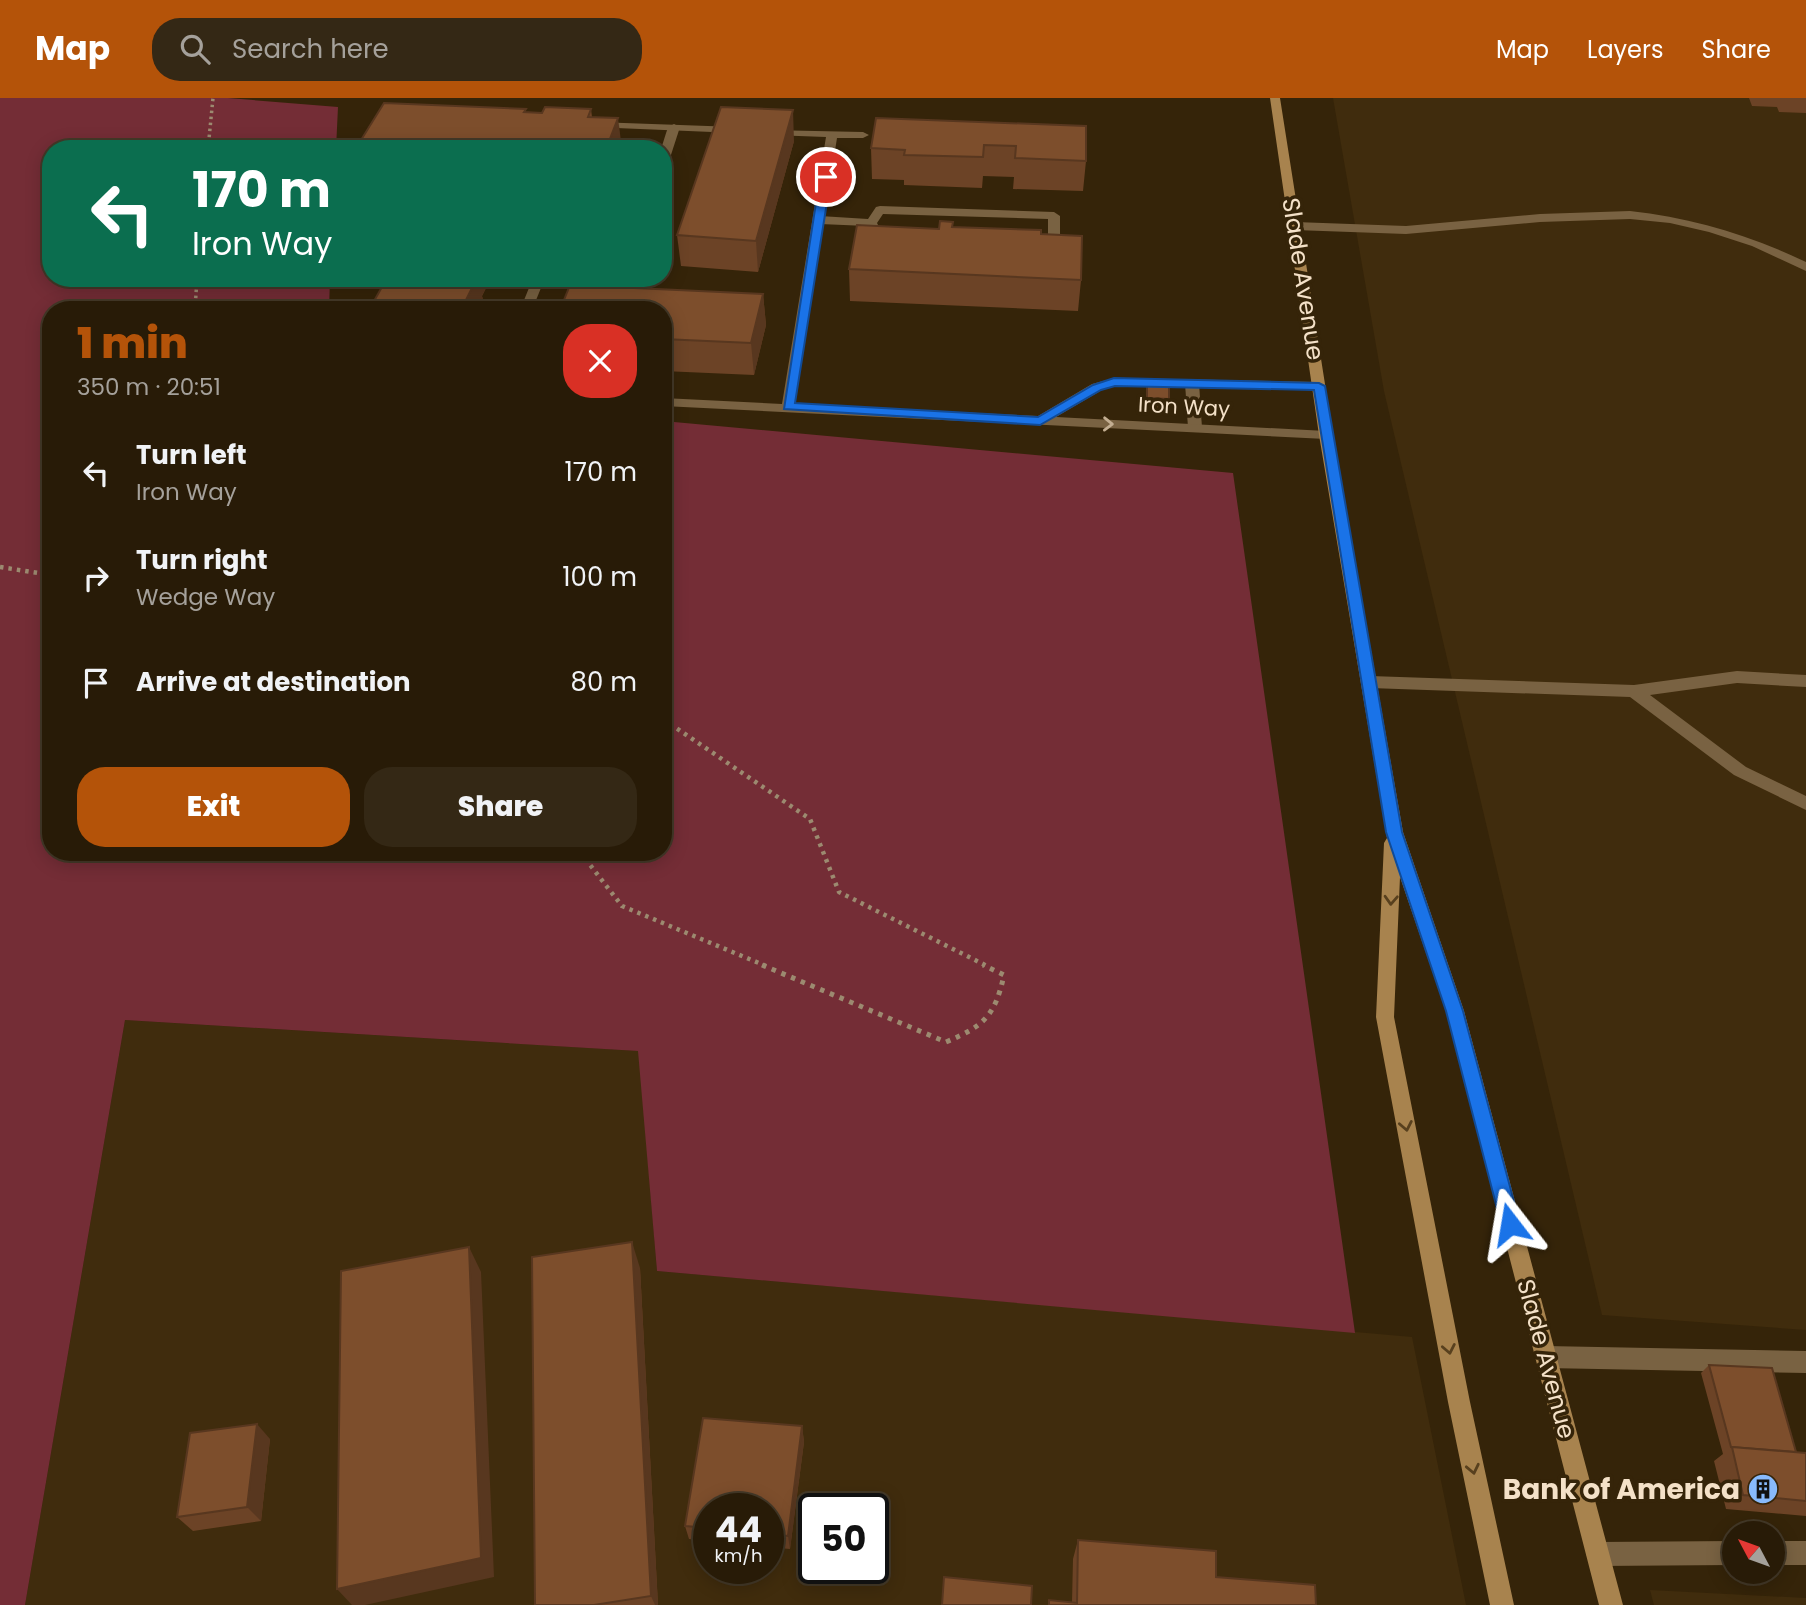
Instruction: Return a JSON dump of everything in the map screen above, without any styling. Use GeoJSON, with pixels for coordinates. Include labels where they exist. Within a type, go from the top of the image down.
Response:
{"type":"FeatureCollection","features":[{"type":"Feature","properties":{"kind":"main road","name":"Slade Avenue"},"geometry":{"type":"LineString","coordinates":[[1275,98],[1326,435],[1394,832],[1455,1011],[1611,1605]]}},
{"type":"Feature","properties":{"kind":"main road","name":"Slade Avenue"},"geometry":{"type":"LineString","coordinates":[[1394,832],[1385,1017],[1459,1402],[1502,1605]]}},
{"type":"Feature","properties":{"kind":"street"},"geometry":{"type":"LineString","coordinates":[[579,125],[743,130]]}},
{"type":"Feature","properties":{"kind":"street"},"geometry":{"type":"LineString","coordinates":[[670,140],[674,127]]}},
{"type":"Feature","properties":{"kind":"street"},"geometry":{"type":"LineString","coordinates":[[756,131],[863,135]]}},
{"type":"Feature","properties":{"kind":"street"},"geometry":{"type":"LineString","coordinates":[[788,406],[832,134]]}},
{"type":"Feature","properties":{"kind":"street"},"geometry":{"type":"LineString","coordinates":[[872,223],[880,210],[1055,216],[1054,243],[1026,242]]}},
{"type":"Feature","properties":{"kind":"street"},"geometry":{"type":"LineString","coordinates":[[1295,226],[1406,230],[1540,218],[1630,215],[1670,219],[1713,229],[1802,262]]}},
{"type":"Feature","properties":{"kind":"street"},"geometry":{"type":"LineString","coordinates":[[820,220],[872,223]]}},
{"type":"Feature","properties":{"kind":"street"},"geometry":{"type":"LineString","coordinates":[[872,223],[877,236],[904,237]]}},
{"type":"Feature","properties":{"kind":"street","name":"Iron Way"},"geometry":{"type":"LineString","coordinates":[[1040,421],[1097,387],[1114,382],[1319,386]]}},
{"type":"Feature","properties":{"kind":"street"},"geometry":{"type":"LineString","coordinates":[[1192,383],[1195,428]]}},
{"type":"Feature","properties":{"kind":"street","name":"Iron Way"},"geometry":{"type":"LineString","coordinates":[[672,402],[1326,435]]}},
{"type":"Feature","properties":{"kind":"street"},"geometry":{"type":"LineString","coordinates":[[1370,682],[1634,691],[1737,677],[1806,681]]}},
{"type":"Feature","properties":{"kind":"street"},"geometry":{"type":"LineString","coordinates":[[1634,691],[1740,771],[1806,804]]}},
{"type":"Feature","properties":{"kind":"street"},"geometry":{"type":"LineString","coordinates":[[1546,1357],[1806,1362]]}},
{"type":"Feature","properties":{"kind":"street"},"geometry":{"type":"LineString","coordinates":[[1598,1554],[1722,1553]]}},
{"type":"Feature","properties":{"kind":"street"},"geometry":{"type":"LineString","coordinates":[[1785,1553],[1806,1553]]}},
{"type":"Feature","properties":{"kind":"path"},"geometry":{"type":"LineString","coordinates":[[209,140],[213,98]]}},
{"type":"Feature","properties":{"kind":"path"},"geometry":{"type":"LineString","coordinates":[[0,567],[42,574]]}},
{"type":"Feature","properties":{"kind":"path"},"geometry":{"type":"LineString","coordinates":[[587,861],[622,906],[946,1042],[982,1027],[999,1001],[1004,975],[839,891],[810,819],[672,725]]}},
{"type":"Feature","properties":{"kind":"shaded area"},"geometry":{"type":"Polygon","coordinates":[[[0,98],[228,98],[338,107],[336,140],[42,140],[42,287],[330,287],[329,301],[42,301],[42,861],[672,861],[672,422],[1233,473],[1355,1333],[657,1271],[638,1051],[125,1020],[25,1605],[0,1605],[0,98]]]}},
{"type":"Feature","properties":{"kind":"shaded area"},"geometry":{"type":"Polygon","coordinates":[[[1333,98],[1806,98],[1806,1330],[1602,1315],[1384,391],[1333,98]]]}},
{"type":"Feature","properties":{"kind":"shaded area"},"geometry":{"type":"Polygon","coordinates":[[[125,1020],[639,1051],[657,1271],[1412,1337],[1466,1605],[25,1605],[125,1020]]]}},
{"type":"Feature","properties":{"kind":"shaded area"},"geometry":{"type":"Polygon","coordinates":[[[1650,1590],[1806,1598],[1806,1605],[1654,1605],[1650,1590]]]}},
{"type":"Feature","properties":{"kind":"building"},"geometry":{"type":"Polygon","coordinates":[[[384,103],[526,109],[524,112],[542,113],[545,107],[591,109],[588,117],[618,118],[609,140],[361,140],[384,103]]]}},
{"type":"Feature","properties":{"kind":"building"},"geometry":{"type":"Polygon","coordinates":[[[721,107],[793,110],[756,241],[677,235],[721,107]]]}},
{"type":"Feature","properties":{"kind":"building"},"geometry":{"type":"Polygon","coordinates":[[[876,118],[1086,126],[1086,161],[1015,158],[1016,146],[984,145],[983,157],[904,155],[905,150],[871,148],[876,118]]]}},
{"type":"Feature","properties":{"kind":"building"},"geometry":{"type":"Polygon","coordinates":[[[940,221],[953,222],[952,227],[1041,230],[1041,234],[1082,236],[1081,280],[849,269],[857,225],[939,229],[940,221]]]}},
{"type":"Feature","properties":{"kind":"building"},"geometry":{"type":"Polygon","coordinates":[[[382,287],[472,287],[466,301],[374,301],[382,287]]]}},
{"type":"Feature","properties":{"kind":"building"},"geometry":{"type":"Polygon","coordinates":[[[569,287],[763,294],[751,343],[672,339],[672,301],[564,301],[569,287]]]}},
{"type":"Feature","properties":{"kind":"building"},"geometry":{"type":"Polygon","coordinates":[[[1147,381],[1169,383],[1169,399],[1147,398],[1147,381]]]}},
{"type":"Feature","properties":{"kind":"building"},"geometry":{"type":"Polygon","coordinates":[[[632,1242],[651,1596],[594,1605],[535,1605],[532,1257],[632,1242]]]}},
{"type":"Feature","properties":{"kind":"building"},"geometry":{"type":"Polygon","coordinates":[[[469,1247],[481,1558],[337,1589],[341,1271],[469,1247]]]}},
{"type":"Feature","properties":{"kind":"building"},"geometry":{"type":"Polygon","coordinates":[[[1709,1365],[1772,1368],[1796,1452],[1731,1447],[1709,1365]]]}},
{"type":"Feature","properties":{"kind":"building"},"geometry":{"type":"Polygon","coordinates":[[[703,1418],[802,1426],[788,1536],[784,1536],[784,1493],[693,1493],[693,1527],[685,1526],[703,1418]]]}},
{"type":"Feature","properties":{"kind":"building"},"geometry":{"type":"Polygon","coordinates":[[[257,1424],[247,1507],[177,1517],[190,1433],[257,1424]]]}},
{"type":"Feature","properties":{"kind":"building"},"geometry":{"type":"Polygon","coordinates":[[[1732,1447],[1806,1453],[1806,1501],[1743,1495],[1732,1447]]]}},
{"type":"Feature","properties":{"kind":"building"},"geometry":{"type":"Polygon","coordinates":[[[1078,1540],[1216,1551],[1216,1577],[1315,1585],[1316,1605],[1049,1605],[1049,1600],[1077,1603],[1078,1540]]]}},
{"type":"Feature","properties":{"kind":"building"},"geometry":{"type":"Polygon","coordinates":[[[944,1577],[1032,1586],[1031,1605],[942,1605],[944,1577]]]}},
{"type":"Feature","properties":{"kind":"place","name":"Bank of America"},"geometry":{"type":"Point","coordinates":[1763,1489]}},
{"type":"Feature","properties":{"kind":"route"},"geometry":{"type":"LineString","coordinates":[[826,177],[788,406],[1040,421],[1097,387],[1114,382],[1319,386],[1394,832],[1455,1011],[1510,1224]]}}]}
